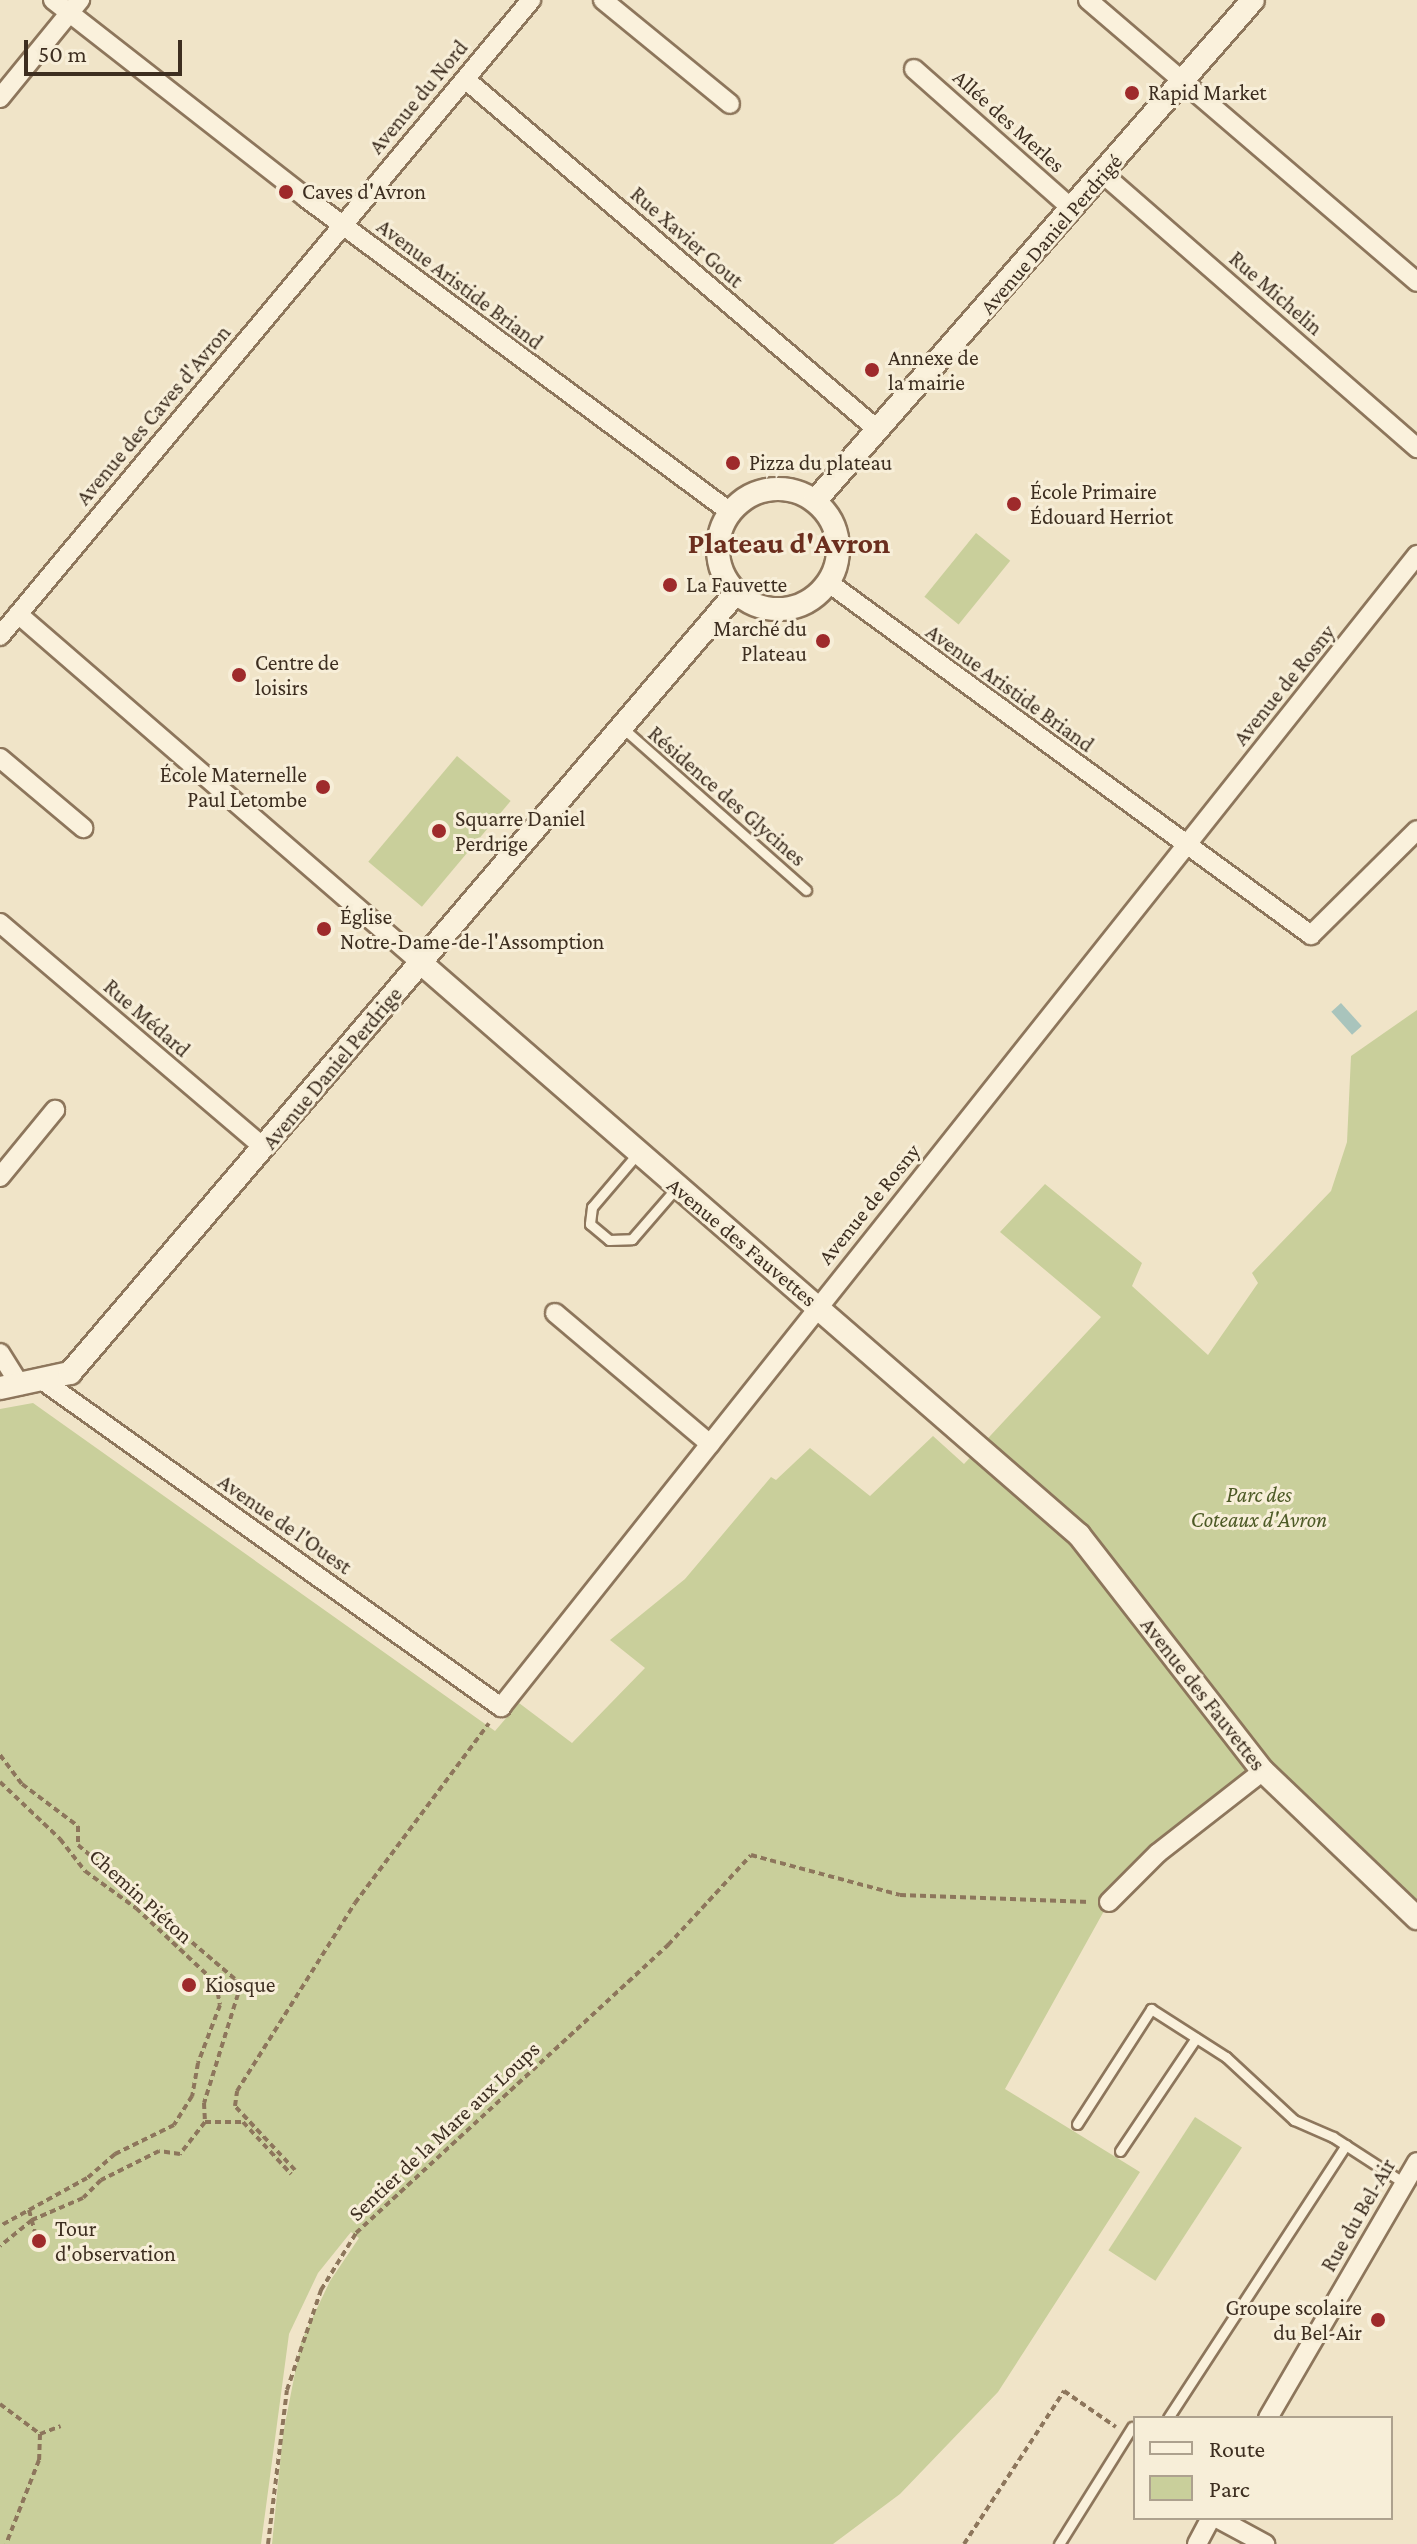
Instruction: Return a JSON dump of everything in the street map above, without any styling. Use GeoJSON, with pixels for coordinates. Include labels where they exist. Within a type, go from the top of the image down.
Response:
{"type":"FeatureCollection","features":[{"type":"Feature","properties":{"kind":"street","name":"Avenue Aristide Briand"},"geometry":{"type":"LineString","coordinates":[[53,0],[74,7],[342,226],[730,512]]}},
{"type":"Feature","properties":{"kind":"street","name":"Avenue du Nord"},"geometry":{"type":"LineString","coordinates":[[342,226],[531,0]]}},
{"type":"Feature","properties":{"kind":"street"},"geometry":{"type":"LineString","coordinates":[[603,0],[730,104]]}},
{"type":"Feature","properties":{"kind":"street"},"geometry":{"type":"LineString","coordinates":[[1088,0],[1417,282]]}},
{"type":"Feature","properties":{"kind":"street","name":"Avenue Daniel Perdrigé"},"geometry":{"type":"LineString","coordinates":[[815,501],[1253,0]]}},
{"type":"Feature","properties":{"kind":"street"},"geometry":{"type":"LineString","coordinates":[[0,98],[74,7]]}},
{"type":"Feature","properties":{"kind":"street","name":"Allée des Merles"},"geometry":{"type":"LineString","coordinates":[[914,69],[1072,209]]}},
{"type":"Feature","properties":{"kind":"street","name":"Rue Xavier Gout"},"geometry":{"type":"LineString","coordinates":[[465,79],[879,431]]}},
{"type":"Feature","properties":{"kind":"street","name":"Rue Michelin"},"geometry":{"type":"LineString","coordinates":[[1103,174],[1417,448]]}},
{"type":"Feature","properties":{"kind":"street","name":"Avenue des Caves d'Avron"},"geometry":{"type":"LineString","coordinates":[[0,636],[342,226]]}},
{"type":"Feature","properties":{"kind":"street"},"geometry":{"type":"LineString","coordinates":[[761,490],[789,490],[815,501],[837,536],[836,568],[829,583],[805,604],[792,608],[757,607],[736,593],[722,575],[717,554],[719,532],[730,512],[761,490]]}},
{"type":"Feature","properties":{"kind":"street","name":"Avenue de Rosny"},"geometry":{"type":"LineString","coordinates":[[501,1707],[1417,555]]}},
{"type":"Feature","properties":{"kind":"street","name":"Avenue Aristide Briand"},"geometry":{"type":"LineString","coordinates":[[829,583],[1186,843]]}},
{"type":"Feature","properties":{"kind":"street","name":"Avenue Daniel Perdrige"},"geometry":{"type":"LineString","coordinates":[[21,1384],[70,1373],[624,729],[736,593]]}},
{"type":"Feature","properties":{"kind":"street","name":"Avenue des Fauvettes"},"geometry":{"type":"LineString","coordinates":[[18,614],[1079,1535],[1263,1771],[1417,1918]]}},
{"type":"Feature","properties":{"kind":"street"},"geometry":{"type":"LineString","coordinates":[[0,758],[83,828]]}},
{"type":"Feature","properties":{"kind":"street"},"geometry":{"type":"LineString","coordinates":[[1186,843],[1311,935],[1417,830]]}},
{"type":"Feature","properties":{"kind":"street","name":"Rue Médard"},"geometry":{"type":"LineString","coordinates":[[0,923],[264,1148]]}},
{"type":"Feature","properties":{"kind":"street"},"geometry":{"type":"LineString","coordinates":[[0,1177],[55,1110]]}},
{"type":"Feature","properties":{"kind":"street"},"geometry":{"type":"LineString","coordinates":[[555,1313],[710,1444]]}},
{"type":"Feature","properties":{"kind":"street","name":"Avenue de l'Ouest"},"geometry":{"type":"LineString","coordinates":[[0,1353],[21,1384],[501,1707]]}},
{"type":"Feature","properties":{"kind":"street"},"geometry":{"type":"LineString","coordinates":[[1109,1902],[1158,1853],[1263,1771]]}},
{"type":"Feature","properties":{"kind":"street","name":"Rue du Bel-Air"},"geometry":{"type":"LineString","coordinates":[[1269,2416],[1417,2162]]}},
{"type":"Feature","properties":{"kind":"street"},"geometry":{"type":"LineString","coordinates":[[1197,2544],[1210,2520]]}},
{"type":"Feature","properties":{"kind":"street"},"geometry":{"type":"LineString","coordinates":[[1221,2520],[1265,2544]]}},
{"type":"Feature","properties":{"kind":"lane","name":"Résidence des Glycines"},"geometry":{"type":"LineString","coordinates":[[624,729],[806,890]]}},
{"type":"Feature","properties":{"kind":"lane"},"geometry":{"type":"LineString","coordinates":[[638,1153],[592,1207],[590,1224],[609,1240],[632,1239],[677,1186]]}},
{"type":"Feature","properties":{"kind":"lane"},"geometry":{"type":"LineString","coordinates":[[1077,2124],[1151,2009],[1226,2057],[1294,2120],[1346,2145],[1404,2183]]}},
{"type":"Feature","properties":{"kind":"lane"},"geometry":{"type":"LineString","coordinates":[[1120,2151],[1196,2038]]}},
{"type":"Feature","properties":{"kind":"lane"},"geometry":{"type":"LineString","coordinates":[[1169,2416],[1346,2145]]}},
{"type":"Feature","properties":{"kind":"lane"},"geometry":{"type":"LineString","coordinates":[[1059,2544],[1130,2431]]}},
{"type":"Feature","properties":{"kind":"path"},"geometry":{"type":"LineString","coordinates":[[205,2122],[243,2122],[293,2172],[235,2106],[237,2091],[355,1903],[501,1707]]}},
{"type":"Feature","properties":{"kind":"path"},"geometry":{"type":"LineString","coordinates":[[0,1755],[22,1784],[78,1826],[78,1845],[235,1979],[235,2011],[204,2103],[205,2122],[180,2154],[159,2151],[101,2180],[83,2198],[32,2220],[0,2246]]}},
{"type":"Feature","properties":{"kind":"path","name":"Chemin Piéton"},"geometry":{"type":"LineString","coordinates":[[0,1782],[60,1839],[85,1871],[136,1908],[200,1976],[216,1983],[220,2005],[198,2063],[192,2096],[174,2125],[115,2154],[87,2178],[0,2226]]}},
{"type":"Feature","properties":{"kind":"path","name":"Sentier de la Mare aux Loups"},"geometry":{"type":"LineString","coordinates":[[268,2544],[287,2390],[321,2290],[356,2233],[668,1945],[751,1855],[900,1895],[1109,1902]]}},
{"type":"Feature","properties":{"kind":"path"},"geometry":{"type":"LineString","coordinates":[[29,2210],[39,2247],[43,2243]]}},
{"type":"Feature","properties":{"kind":"path"},"geometry":{"type":"LineString","coordinates":[[964,2544],[1064,2391],[1130,2431]]}},
{"type":"Feature","properties":{"kind":"path"},"geometry":{"type":"LineString","coordinates":[[0,2404],[40,2434]]}},
{"type":"Feature","properties":{"kind":"path"},"geometry":{"type":"LineString","coordinates":[[40,2434],[61,2426]]}},
{"type":"Feature","properties":{"kind":"path"},"geometry":{"type":"LineString","coordinates":[[6,2544],[39,2460],[40,2434]]}},
{"type":"Feature","properties":{"kind":"green space"},"geometry":{"type":"Polygon","coordinates":[[[976,533],[1010,561],[959,624],[924,597],[976,533]]]}},
{"type":"Feature","properties":{"kind":"green space","name":"Squarre Daniel Perdrige"},"geometry":{"type":"Polygon","coordinates":[[[457,756],[511,801],[422,907],[368,862],[457,756]]]}},
{"type":"Feature","properties":{"kind":"green space","name":"Parc des Coteaux d'Avron"},"geometry":{"type":"Polygon","coordinates":[[[1417,1010],[1417,1918],[1263,1771],[1109,1902],[1005,2089],[1140,2172],[998,2392],[900,2494],[833,2544],[272,2544],[283,2434],[301,2342],[330,2281],[359,2238],[351,2232],[318,2273],[289,2334],[261,2544],[0,2544],[0,1409],[33,1403],[495,1731],[519,1703],[572,1743],[645,1668],[610,1640],[685,1579],[771,1477],[776,1480],[810,1448],[870,1496],[933,1436],[964,1464],[1101,1317],[1000,1232],[1045,1184],[1142,1263],[1132,1286],[1208,1355],[1258,1283],[1252,1273],[1331,1191],[1347,1142],[1351,1056],[1417,1010]]]}},
{"type":"Feature","properties":{"kind":"green space"},"geometry":{"type":"Polygon","coordinates":[[[1195,2117],[1242,2147],[1155,2281],[1108,2250],[1195,2117]]]}},
{"type":"Feature","properties":{"kind":"water"},"geometry":{"type":"Polygon","coordinates":[[[1341,1003],[1362,1026],[1352,1035],[1331,1012],[1341,1003]]]}},
{"type":"Feature","properties":{"kind":"place","name":"Rapid Market"},"geometry":{"type":"Point","coordinates":[1132,93]}},
{"type":"Feature","properties":{"kind":"place","name":"Caves d'Avron"},"geometry":{"type":"Point","coordinates":[286,192]}},
{"type":"Feature","properties":{"kind":"place","name":"Annexe de la mairie"},"geometry":{"type":"Point","coordinates":[872,370]}},
{"type":"Feature","properties":{"kind":"place","name":"Pizza du plateau"},"geometry":{"type":"Point","coordinates":[733,463]}},
{"type":"Feature","properties":{"kind":"place","name":"École Primaire Édouard Herriot"},"geometry":{"type":"Point","coordinates":[1014,504]}},
{"type":"Feature","properties":{"kind":"place","name":"La Fauvette"},"geometry":{"type":"Point","coordinates":[670,585]}},
{"type":"Feature","properties":{"kind":"place","name":"Marché du Plateau"},"geometry":{"type":"Point","coordinates":[823,641]}},
{"type":"Feature","properties":{"kind":"place","name":"Centre de loisirs"},"geometry":{"type":"Point","coordinates":[239,675]}},
{"type":"Feature","properties":{"kind":"place","name":"École Maternelle Paul Letombe"},"geometry":{"type":"Point","coordinates":[323,787]}},
{"type":"Feature","properties":{"kind":"place","name":"Squarre Daniel Perdrige"},"geometry":{"type":"Point","coordinates":[439,831]}},
{"type":"Feature","properties":{"kind":"place","name":"Église Notre-Dame-de-l'Assomption"},"geometry":{"type":"Point","coordinates":[324,929]}},
{"type":"Feature","properties":{"kind":"place","name":"Kiosque"},"geometry":{"type":"Point","coordinates":[189,1985]}},
{"type":"Feature","properties":{"kind":"place","name":"Tour d'observation"},"geometry":{"type":"Point","coordinates":[39,2241]}},
{"type":"Feature","properties":{"kind":"place","name":"Groupe scolaire du Bel-Air"},"geometry":{"type":"Point","coordinates":[1378,2320]}},
{"type":"Feature","properties":{"kind":"district","name":"Plateau d'Avron"},"geometry":{"type":"Point","coordinates":[789,543]}}]}
